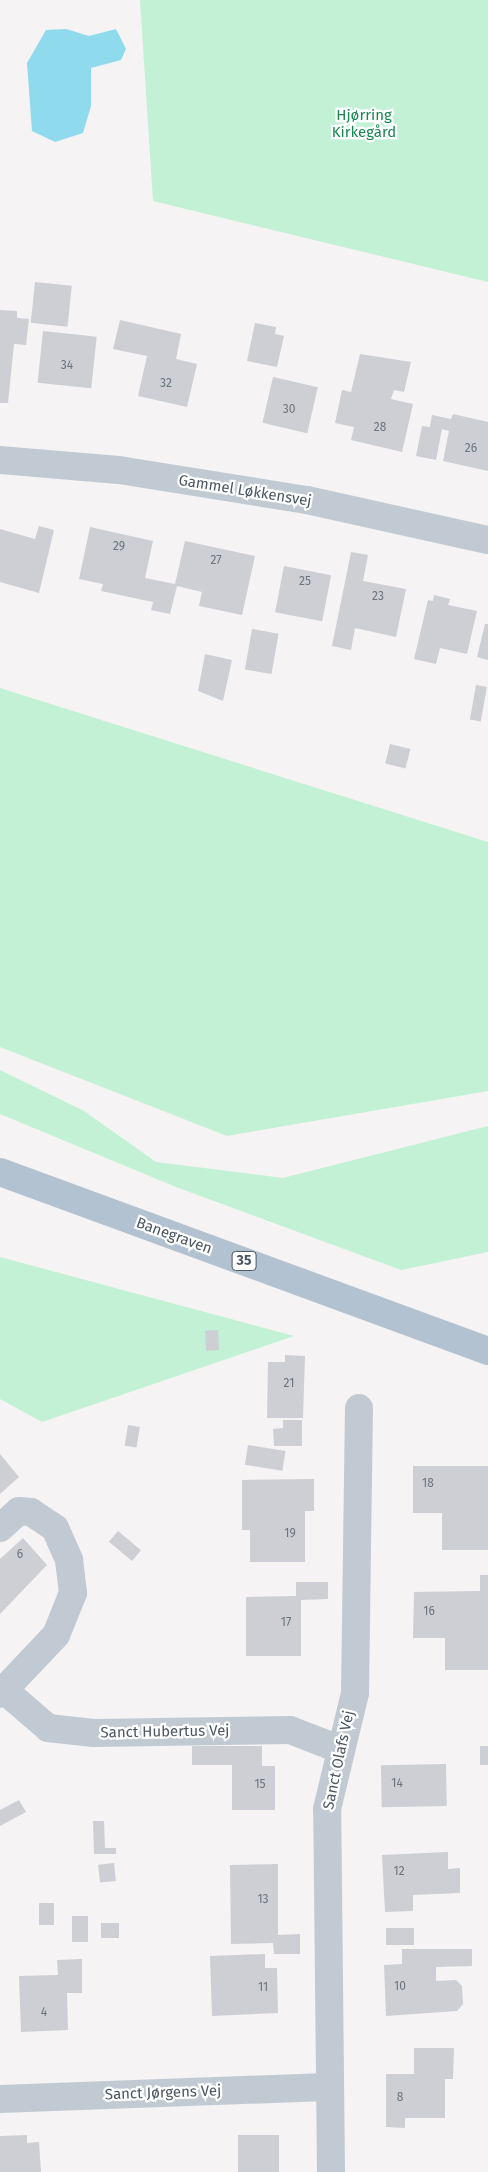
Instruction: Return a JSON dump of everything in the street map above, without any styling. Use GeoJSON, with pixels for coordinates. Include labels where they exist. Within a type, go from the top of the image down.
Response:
{"type":"FeatureCollection","features":[{"type":"Feature","properties":{"kind":"main road","name":"Banegraven"},"geometry":{"type":"LineString","coordinates":[[0,1172],[488,1351]]}},
{"type":"Feature","properties":{"kind":"street","name":"Gammel Løkkensvej"},"geometry":{"type":"LineString","coordinates":[[0,460],[119,470],[307,500],[488,540]]}},
{"type":"Feature","properties":{"kind":"street","name":"Sanct Olafs Vej"},"geometry":{"type":"LineString","coordinates":[[330,2172],[326,2087],[327,1809],[339,1750],[355,1693],[359,1408]]}},
{"type":"Feature","properties":{"kind":"street","name":"Sanct Hubertus Vej"},"geometry":{"type":"LineString","coordinates":[[0,1528],[19,1511],[31,1512],[55,1528],[69,1560],[73,1593],[56,1635],[2,1691],[48,1728],[94,1733],[290,1730],[339,1750]]}},
{"type":"Feature","properties":{"kind":"street","name":"Sanct Jørgens Vej"},"geometry":{"type":"LineString","coordinates":[[0,2099],[326,2087]]}},
{"type":"Feature","properties":{"kind":"green space","name":"Hjørring Kirkegård"},"geometry":{"type":"Polygon","coordinates":[[[140,0],[488,0],[488,282],[153,201],[140,0]]]}},
{"type":"Feature","properties":{"kind":"green space"},"geometry":{"type":"Polygon","coordinates":[[[0,688],[488,842],[488,1091],[227,1136],[0,1047],[0,688]]]}},
{"type":"Feature","properties":{"kind":"green space"},"geometry":{"type":"Polygon","coordinates":[[[0,1070],[84,1111],[156,1162],[283,1178],[488,1126],[488,1252],[401,1270],[176,1187],[0,1114],[0,1070]]]}},
{"type":"Feature","properties":{"kind":"green space"},"geometry":{"type":"Polygon","coordinates":[[[0,1257],[294,1336],[42,1422],[0,1399],[0,1257]]]}},
{"type":"Feature","properties":{"kind":"water"},"geometry":{"type":"Polygon","coordinates":[[[66,29],[89,36],[116,29],[126,49],[121,60],[91,68],[91,106],[83,133],[55,142],[32,131],[27,63],[46,30],[66,29]]]}},
{"type":"Feature","properties":{"kind":"building"},"geometry":{"type":"Polygon","coordinates":[[[35,282],[72,286],[68,327],[31,323],[35,282]]]}},
{"type":"Feature","properties":{"kind":"building"},"geometry":{"type":"Polygon","coordinates":[[[0,310],[17,311],[17,318],[29,319],[26,345],[14,344],[8,403],[0,403],[0,310]]]}},
{"type":"Feature","properties":{"kind":"building"},"geometry":{"type":"Polygon","coordinates":[[[120,320],[181,334],[176,359],[197,364],[187,407],[138,396],[147,356],[113,349],[120,320]]]}},
{"type":"Feature","properties":{"kind":"building"},"geometry":{"type":"Polygon","coordinates":[[[255,323],[276,327],[275,334],[284,336],[277,367],[247,361],[255,323]]]}},
{"type":"Feature","properties":{"kind":"building"},"geometry":{"type":"Polygon","coordinates":[[[43,331],[97,337],[91,388],[38,383],[43,331]]]}},
{"type":"Feature","properties":{"kind":"building"},"geometry":{"type":"Polygon","coordinates":[[[360,354],[411,362],[404,392],[394,390],[391,399],[413,404],[402,452],[351,440],[354,427],[335,423],[342,390],[351,392],[360,354]]]}},
{"type":"Feature","properties":{"kind":"building"},"geometry":{"type":"Polygon","coordinates":[[[273,377],[318,387],[307,433],[262,423],[273,377]]]}},
{"type":"Feature","properties":{"kind":"building"},"geometry":{"type":"Polygon","coordinates":[[[453,414],[488,422],[488,471],[443,461],[449,431],[442,429],[436,460],[416,456],[422,426],[430,427],[432,415],[451,419],[453,414]]]}},
{"type":"Feature","properties":{"kind":"building"},"geometry":{"type":"Polygon","coordinates":[[[39,526],[54,530],[39,593],[0,582],[0,529],[35,539],[39,526]]]}},
{"type":"Feature","properties":{"kind":"building"},"geometry":{"type":"Polygon","coordinates":[[[90,527],[153,541],[145,578],[175,584],[185,541],[255,556],[242,615],[199,606],[202,592],[177,586],[170,614],[151,610],[153,602],[101,591],[103,584],[79,579],[90,527]]]}},
{"type":"Feature","properties":{"kind":"building"},"geometry":{"type":"Polygon","coordinates":[[[351,552],[368,555],[363,581],[406,589],[396,637],[355,628],[351,650],[332,646],[351,552]]]}},
{"type":"Feature","properties":{"kind":"building"},"geometry":{"type":"Polygon","coordinates":[[[284,566],[331,575],[322,621],[275,612],[284,566]]]}},
{"type":"Feature","properties":{"kind":"building"},"geometry":{"type":"Polygon","coordinates":[[[434,595],[450,599],[448,605],[477,611],[467,654],[440,648],[436,664],[414,659],[428,600],[433,601],[434,595]]]}},
{"type":"Feature","properties":{"kind":"building"},"geometry":{"type":"Polygon","coordinates":[[[485,624],[488,624],[488,660],[477,657],[485,624]]]}},
{"type":"Feature","properties":{"kind":"building"},"geometry":{"type":"Polygon","coordinates":[[[252,629],[279,634],[271,674],[245,669],[252,629]]]}},
{"type":"Feature","properties":{"kind":"building"},"geometry":{"type":"Polygon","coordinates":[[[205,654],[232,660],[223,701],[198,691],[205,654]]]}},
{"type":"Feature","properties":{"kind":"building"},"geometry":{"type":"Polygon","coordinates":[[[476,685],[487,687],[481,721],[470,719],[476,685]]]}},
{"type":"Feature","properties":{"kind":"building"},"geometry":{"type":"Polygon","coordinates":[[[390,744],[410,749],[406,768],[385,763],[390,744]]]}},
{"type":"Feature","properties":{"kind":"building"},"geometry":{"type":"Polygon","coordinates":[[[218,1330],[219,1350],[206,1351],[205,1331],[218,1330]]]}},
{"type":"Feature","properties":{"kind":"building"},"geometry":{"type":"Polygon","coordinates":[[[285,1355],[305,1356],[303,1418],[267,1418],[268,1362],[285,1362],[285,1355]]]}},
{"type":"Feature","properties":{"kind":"building"},"geometry":{"type":"Polygon","coordinates":[[[283,1420],[302,1420],[302,1446],[274,1446],[273,1429],[283,1428],[283,1420]]]}},
{"type":"Feature","properties":{"kind":"building"},"geometry":{"type":"Polygon","coordinates":[[[128,1425],[140,1427],[137,1448],[125,1446],[128,1425]]]}},
{"type":"Feature","properties":{"kind":"building"},"geometry":{"type":"Polygon","coordinates":[[[248,1445],[286,1451],[282,1471],[245,1465],[248,1445]]]}},
{"type":"Feature","properties":{"kind":"building"},"geometry":{"type":"Polygon","coordinates":[[[0,1454],[19,1477],[0,1494],[0,1454]]]}},
{"type":"Feature","properties":{"kind":"building"},"geometry":{"type":"Polygon","coordinates":[[[413,1466],[488,1466],[488,1550],[442,1550],[442,1513],[413,1513],[413,1466]]]}},
{"type":"Feature","properties":{"kind":"building"},"geometry":{"type":"Polygon","coordinates":[[[314,1479],[314,1511],[305,1511],[305,1562],[250,1562],[250,1530],[242,1530],[242,1480],[314,1479]]]}},
{"type":"Feature","properties":{"kind":"building"},"geometry":{"type":"Polygon","coordinates":[[[118,1531],[141,1550],[132,1561],[109,1542],[118,1531]]]}},
{"type":"Feature","properties":{"kind":"building"},"geometry":{"type":"Polygon","coordinates":[[[23,1538],[47,1565],[0,1614],[0,1559],[23,1538]]]}},
{"type":"Feature","properties":{"kind":"building"},"geometry":{"type":"Polygon","coordinates":[[[480,1575],[488,1575],[488,1670],[445,1670],[445,1638],[413,1638],[414,1592],[480,1591],[480,1575]]]}},
{"type":"Feature","properties":{"kind":"building"},"geometry":{"type":"Polygon","coordinates":[[[296,1582],[328,1582],[328,1599],[301,1600],[301,1656],[246,1656],[246,1597],[296,1596],[296,1582]]]}},
{"type":"Feature","properties":{"kind":"building"},"geometry":{"type":"Polygon","coordinates":[[[192,1746],[262,1746],[262,1766],[275,1766],[275,1810],[232,1810],[232,1765],[192,1765],[192,1746]]]}},
{"type":"Feature","properties":{"kind":"building"},"geometry":{"type":"Polygon","coordinates":[[[480,1746],[488,1746],[488,1765],[480,1765],[480,1746]]]}},
{"type":"Feature","properties":{"kind":"building"},"geometry":{"type":"Polygon","coordinates":[[[446,1764],[447,1806],[382,1807],[381,1765],[446,1764]]]}},
{"type":"Feature","properties":{"kind":"building"},"geometry":{"type":"Polygon","coordinates":[[[19,1800],[26,1812],[0,1826],[0,1810],[19,1800]]]}},
{"type":"Feature","properties":{"kind":"building"},"geometry":{"type":"Polygon","coordinates":[[[93,1821],[104,1821],[105,1848],[116,1848],[116,1854],[94,1854],[93,1821]]]}},
{"type":"Feature","properties":{"kind":"building"},"geometry":{"type":"Polygon","coordinates":[[[448,1852],[448,1869],[460,1868],[460,1893],[413,1895],[413,1911],[385,1912],[382,1855],[448,1852]]]}},
{"type":"Feature","properties":{"kind":"building"},"geometry":{"type":"Polygon","coordinates":[[[114,1863],[116,1881],[100,1883],[98,1865],[114,1863]]]}},
{"type":"Feature","properties":{"kind":"building"},"geometry":{"type":"Polygon","coordinates":[[[278,1864],[278,1935],[300,1934],[300,1954],[274,1954],[273,1943],[231,1944],[230,1865],[278,1864]]]}},
{"type":"Feature","properties":{"kind":"building"},"geometry":{"type":"Polygon","coordinates":[[[39,1903],[54,1903],[54,1925],[39,1925],[39,1903]]]}},
{"type":"Feature","properties":{"kind":"building"},"geometry":{"type":"Polygon","coordinates":[[[72,1916],[88,1916],[88,1942],[72,1942],[72,1916]]]}},
{"type":"Feature","properties":{"kind":"building"},"geometry":{"type":"Polygon","coordinates":[[[101,1923],[119,1923],[119,1938],[101,1938],[101,1923]]]}},
{"type":"Feature","properties":{"kind":"building"},"geometry":{"type":"Polygon","coordinates":[[[386,1928],[414,1928],[414,1945],[386,1945],[386,1928]]]}},
{"type":"Feature","properties":{"kind":"building"},"geometry":{"type":"Polygon","coordinates":[[[402,1949],[472,1949],[472,1966],[436,1967],[436,1981],[456,1980],[462,1986],[463,2004],[457,2011],[386,2016],[384,1965],[402,1964],[402,1949]]]}},
{"type":"Feature","properties":{"kind":"building"},"geometry":{"type":"Polygon","coordinates":[[[265,1954],[265,1968],[277,1968],[278,2013],[212,2016],[210,1956],[265,1954]]]}},
{"type":"Feature","properties":{"kind":"building"},"geometry":{"type":"Polygon","coordinates":[[[82,1959],[82,1993],[67,1993],[68,2030],[21,2032],[19,1976],[58,1975],[57,1960],[82,1959]]]}},
{"type":"Feature","properties":{"kind":"building"},"geometry":{"type":"Polygon","coordinates":[[[414,2048],[454,2048],[453,2079],[445,2079],[445,2118],[405,2118],[405,2128],[386,2127],[386,2074],[414,2074],[414,2048]]]}},
{"type":"Feature","properties":{"kind":"building"},"geometry":{"type":"Polygon","coordinates":[[[27,2135],[27,2143],[39,2142],[41,2172],[0,2172],[0,2136],[27,2135]]]}},
{"type":"Feature","properties":{"kind":"building"},"geometry":{"type":"Polygon","coordinates":[[[238,2135],[279,2135],[279,2172],[238,2172],[238,2135]]]}}]}
